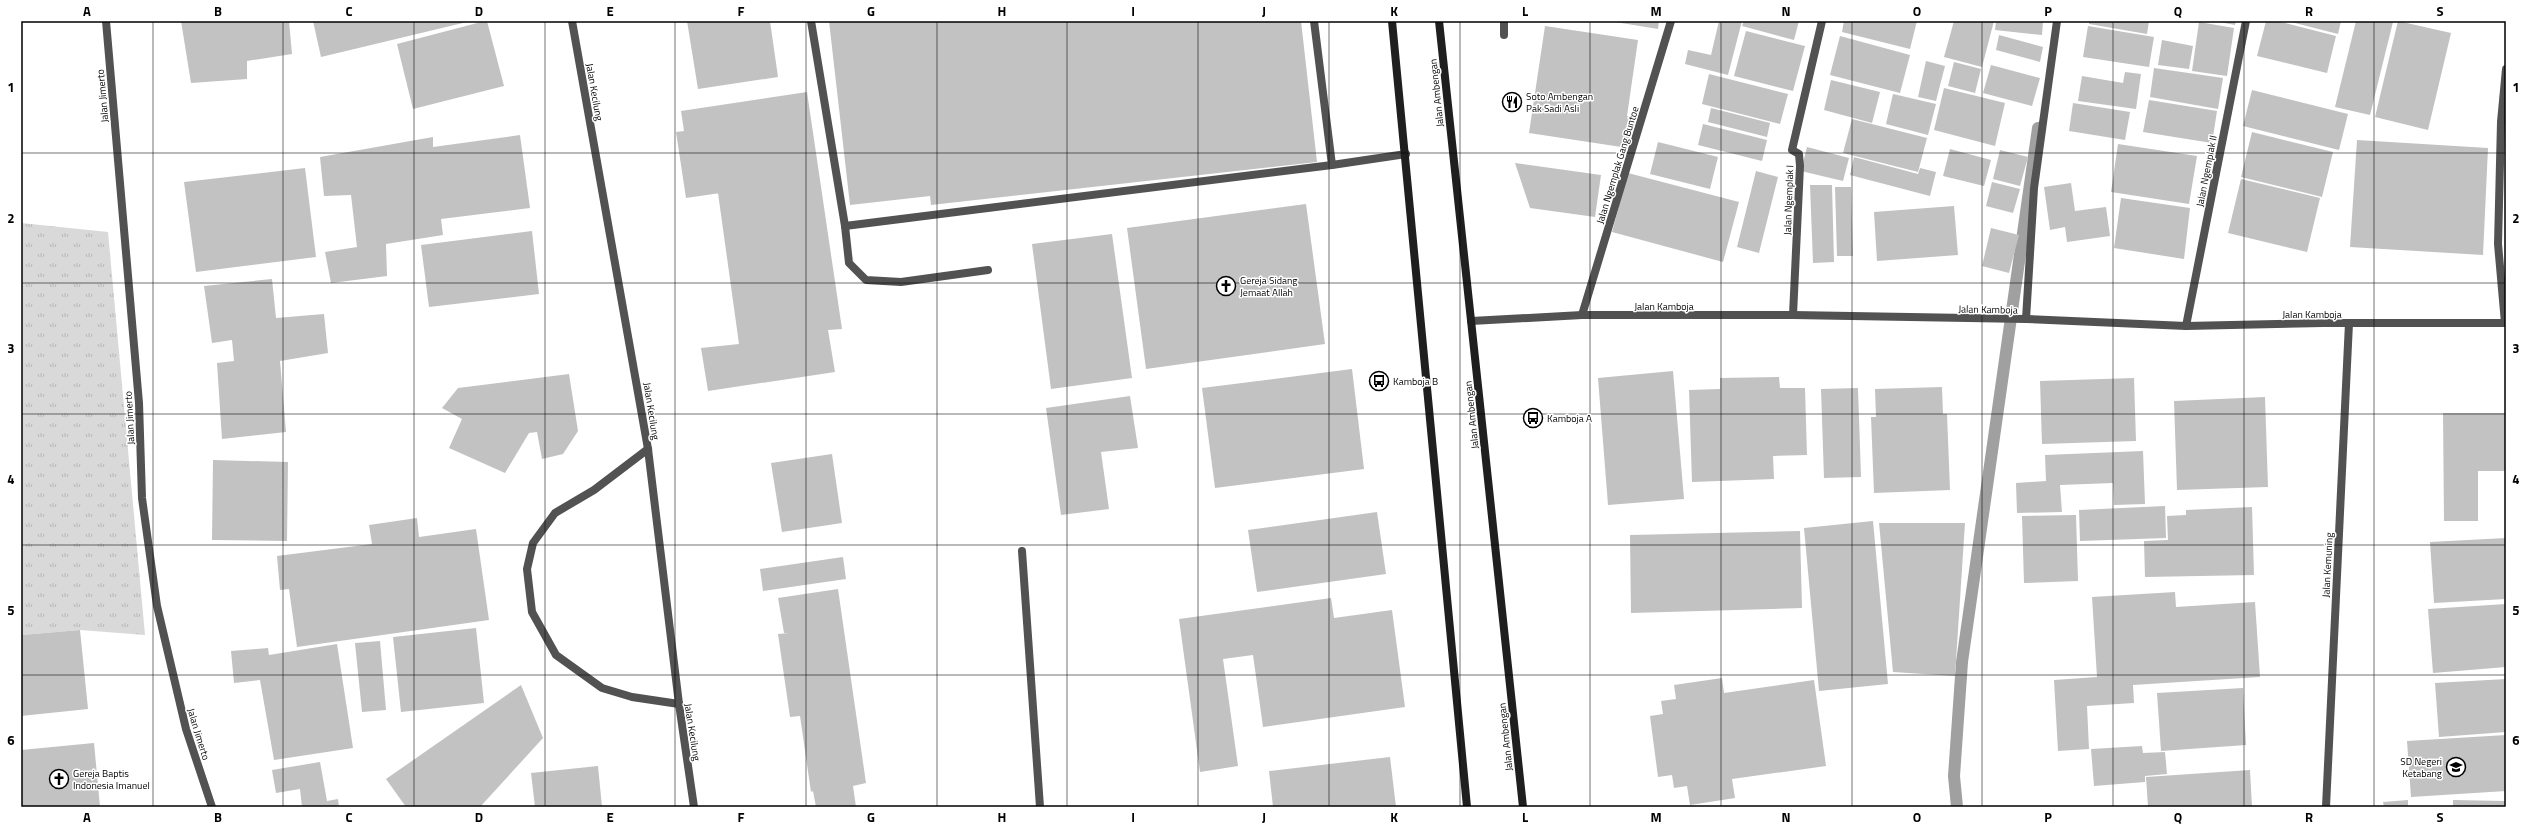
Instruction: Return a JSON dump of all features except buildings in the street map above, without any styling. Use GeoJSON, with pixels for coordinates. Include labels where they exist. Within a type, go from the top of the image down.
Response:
{"type":"FeatureCollection","features":[{"type":"Feature","properties":{"kind":"main road"},"geometry":{"type":"LineString","coordinates":[[1392,21],[1406,154],[1467,807]]}},
{"type":"Feature","properties":{"kind":"main road","name":"Jalan Ambengan"},"geometry":{"type":"LineString","coordinates":[[1439,21],[1523,807]]}},
{"type":"Feature","properties":{"kind":"street","name":"Jalan Jimerto"},"geometry":{"type":"LineString","coordinates":[[106,21],[139,403],[142,498],[157,606],[186,729],[212,807]]}},
{"type":"Feature","properties":{"kind":"street","name":"Jalan Kecilung"},"geometry":{"type":"LineString","coordinates":[[572,21],[648,449],[679,704],[694,807]]}},
{"type":"Feature","properties":{"kind":"street"},"geometry":{"type":"LineString","coordinates":[[811,21],[845,226],[849,263],[866,280],[901,282],[988,270]]}},
{"type":"Feature","properties":{"kind":"street"},"geometry":{"type":"LineString","coordinates":[[1314,21],[1332,165]]}},
{"type":"Feature","properties":{"kind":"street"},"geometry":{"type":"LineString","coordinates":[[1504,21],[1504,35]]}},
{"type":"Feature","properties":{"kind":"street","name":"Jalan Ngemplak Gang Buntoe"},"geometry":{"type":"LineString","coordinates":[[1582,315],[1670,21]]}},
{"type":"Feature","properties":{"kind":"street","name":"Jalan Ngemplak I"},"geometry":{"type":"LineString","coordinates":[[1793,315],[1800,166],[1799,154],[1792,150],[1822,21]]}},
{"type":"Feature","properties":{"kind":"street"},"geometry":{"type":"LineString","coordinates":[[2023,319],[2034,188],[2057,21]]}},
{"type":"Feature","properties":{"kind":"street","name":"Jalan Ngemplak II"},"geometry":{"type":"LineString","coordinates":[[2186,326],[2246,21]]}},
{"type":"Feature","properties":{"kind":"street"},"geometry":{"type":"LineString","coordinates":[[2505,323],[2498,244],[2501,122],[2506,69]]}},
{"type":"Feature","properties":{"kind":"street"},"geometry":{"type":"LineString","coordinates":[[845,226],[1332,165],[1406,154]]}},
{"type":"Feature","properties":{"kind":"street","name":"Jalan Kamboja"},"geometry":{"type":"LineString","coordinates":[[1471,321],[1582,315],[1793,315],[2023,319],[2186,326],[2349,323],[2505,323]]}},
{"type":"Feature","properties":{"kind":"street","name":"Jalan Kemuning"},"geometry":{"type":"LineString","coordinates":[[2326,807],[2349,323]]}},
{"type":"Feature","properties":{"kind":"street"},"geometry":{"type":"LineString","coordinates":[[648,449],[594,490],[555,513],[533,543],[527,568],[532,612],[556,655],[602,688],[632,697],[679,704]]}},
{"type":"Feature","properties":{"kind":"street"},"geometry":{"type":"LineString","coordinates":[[1022,552],[1040,807]]}},
{"type":"Feature","properties":{"kind":"green space"},"geometry":{"type":"Polygon","coordinates":[[[21,223],[108,232],[145,635],[80,630],[21,635],[21,223]]]}},
{"type":"Feature","properties":{"kind":"waterway"},"geometry":{"type":"LineString","coordinates":[[1957,807],[1954,776],[1962,662],[2038,128]]}},
{"type":"Feature","properties":{"kind":"place","name":"Soto Ambengan Pak Sadi Asli"},"geometry":{"type":"Point","coordinates":[1512,102]}},
{"type":"Feature","properties":{"kind":"place","name":"Gereja Sidang Jemaat Allah"},"geometry":{"type":"Point","coordinates":[1226,286]}},
{"type":"Feature","properties":{"kind":"place","name":"Kamboja B"},"geometry":{"type":"Point","coordinates":[1379,381]}},
{"type":"Feature","properties":{"kind":"place","name":"Kamboja A"},"geometry":{"type":"Point","coordinates":[1533,418]}},
{"type":"Feature","properties":{"kind":"place","name":"SD Negeri Ketabang"},"geometry":{"type":"Point","coordinates":[2456,767]}},
{"type":"Feature","properties":{"kind":"place","name":"Gereja Baptis Indonesia Imanuel"},"geometry":{"type":"Point","coordinates":[59,779]}}]}
